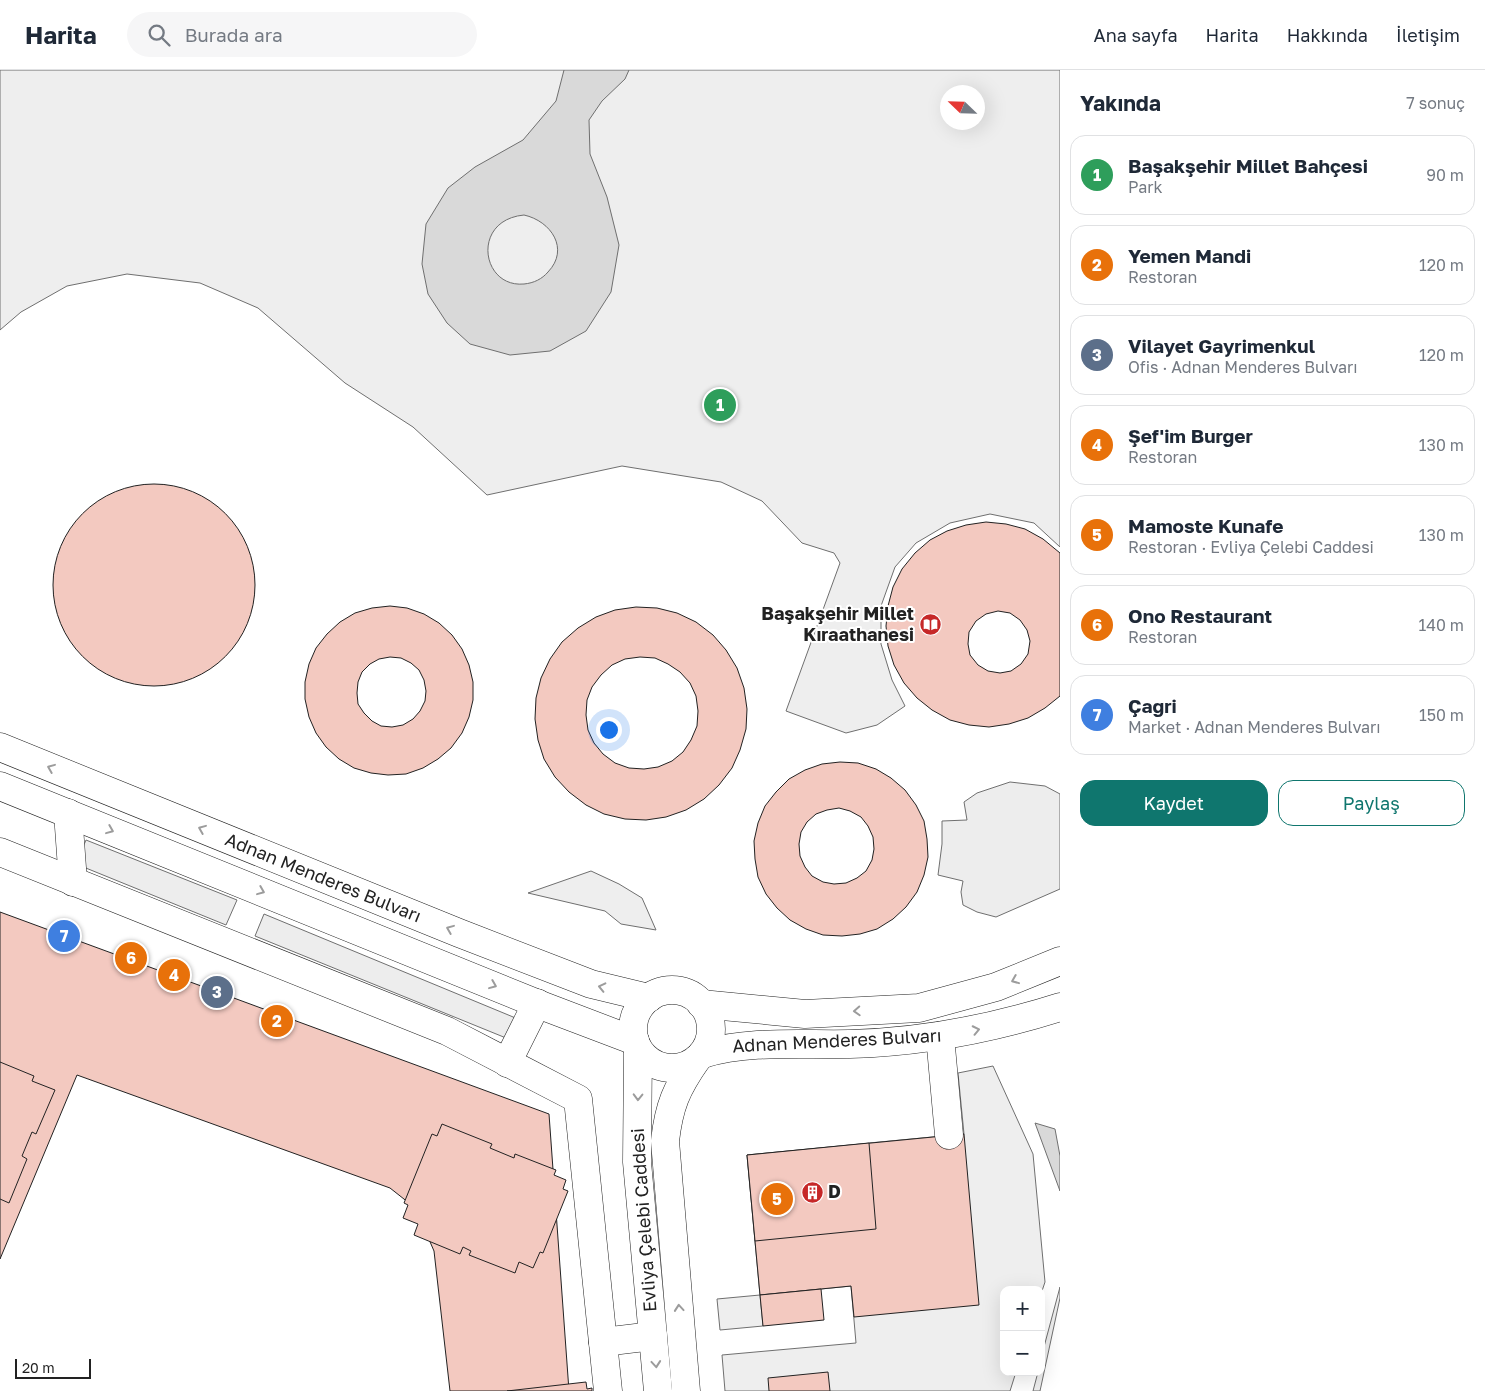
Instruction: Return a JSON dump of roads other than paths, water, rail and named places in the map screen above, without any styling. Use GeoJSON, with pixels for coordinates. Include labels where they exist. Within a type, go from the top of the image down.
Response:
{"type":"FeatureCollection","features":[{"type":"Feature","properties":{"kind":"main road","name":"Adnan Menderes Bulvarı"},"geometry":{"type":"LineString","coordinates":[[0,747],[574,978],[649,998]]}},
{"type":"Feature","properties":{"kind":"main road","name":"Adnan Menderes Bulvarı"},"geometry":{"type":"LineString","coordinates":[[0,786],[637,1045]]}},
{"type":"Feature","properties":{"kind":"main road"},"geometry":{"type":"LineString","coordinates":[[68,813],[73,882]]}},
{"type":"Feature","properties":{"kind":"main road"},"geometry":{"type":"LineString","coordinates":[[0,852],[448,1032],[578,1099],[608,1391]]}},
{"type":"Feature","properties":{"kind":"main road"},"geometry":{"type":"LineString","coordinates":[[701,1004],[805,1014],[919,1008],[996,987],[1060,961]]}},
{"type":"Feature","properties":{"kind":"main road"},"geometry":{"type":"LineString","coordinates":[[676,991],[690,995],[701,1004],[709,1018],[710,1025],[709,1040],[699,1057],[683,1066],[668,1068],[654,1064],[647,1059],[637,1045],[633,1031],[638,1011],[649,998],[661,993],[676,991]]}},
{"type":"Feature","properties":{"kind":"main road"},"geometry":{"type":"LineString","coordinates":[[507,1062],[537,1003]]}},
{"type":"Feature","properties":{"kind":"main road","name":"Adnan Menderes Bulvarı"},"geometry":{"type":"LineString","coordinates":[[699,1057],[722,1048],[768,1044],[850,1044],[940,1036],[1010,1022],[1060,1007]]}},
{"type":"Feature","properties":{"kind":"main road"},"geometry":{"type":"LineString","coordinates":[[940,1036],[949,1136]]}},
{"type":"Feature","properties":{"kind":"main road","name":"Evliya Çelebi Caddesi"},"geometry":{"type":"LineString","coordinates":[[637,1045],[637,1162],[658,1391]]}},
{"type":"Feature","properties":{"kind":"main road","name":"Evliya Çelebi Caddesi"},"geometry":{"type":"LineString","coordinates":[[686,1391],[665,1141],[667,1122],[674,1098],[682,1080],[699,1057]]}},
{"type":"Feature","properties":{"kind":"main road"},"geometry":{"type":"LineString","coordinates":[[603,1342],[653,1336]]}},
{"type":"Feature","properties":{"kind":"place","name":"Başakşehir Millet Bahçesi"},"geometry":{"type":"Point","coordinates":[720,405]}},
{"type":"Feature","properties":{"kind":"place","name":"Başakşehir Millet Kıraathanesi"},"geometry":{"type":"Point","coordinates":[930,624]}},
{"type":"Feature","properties":{"kind":"place","name":"Çağri"},"geometry":{"type":"Point","coordinates":[64,936]}},
{"type":"Feature","properties":{"kind":"place","name":"Ono Restaurant"},"geometry":{"type":"Point","coordinates":[131,958]}},
{"type":"Feature","properties":{"kind":"place","name":"Şef'im Burger"},"geometry":{"type":"Point","coordinates":[174,975]}},
{"type":"Feature","properties":{"kind":"place","name":"Vilayet Gayrimenkul"},"geometry":{"type":"Point","coordinates":[217,992]}},
{"type":"Feature","properties":{"kind":"place","name":"Yemen Mandi"},"geometry":{"type":"Point","coordinates":[277,1021]}},
{"type":"Feature","properties":{"kind":"place","name":"D"},"geometry":{"type":"Point","coordinates":[812,1192]}},
{"type":"Feature","properties":{"kind":"place","name":"Mamoste Kunafe"},"geometry":{"type":"Point","coordinates":[777,1199]}}]}
